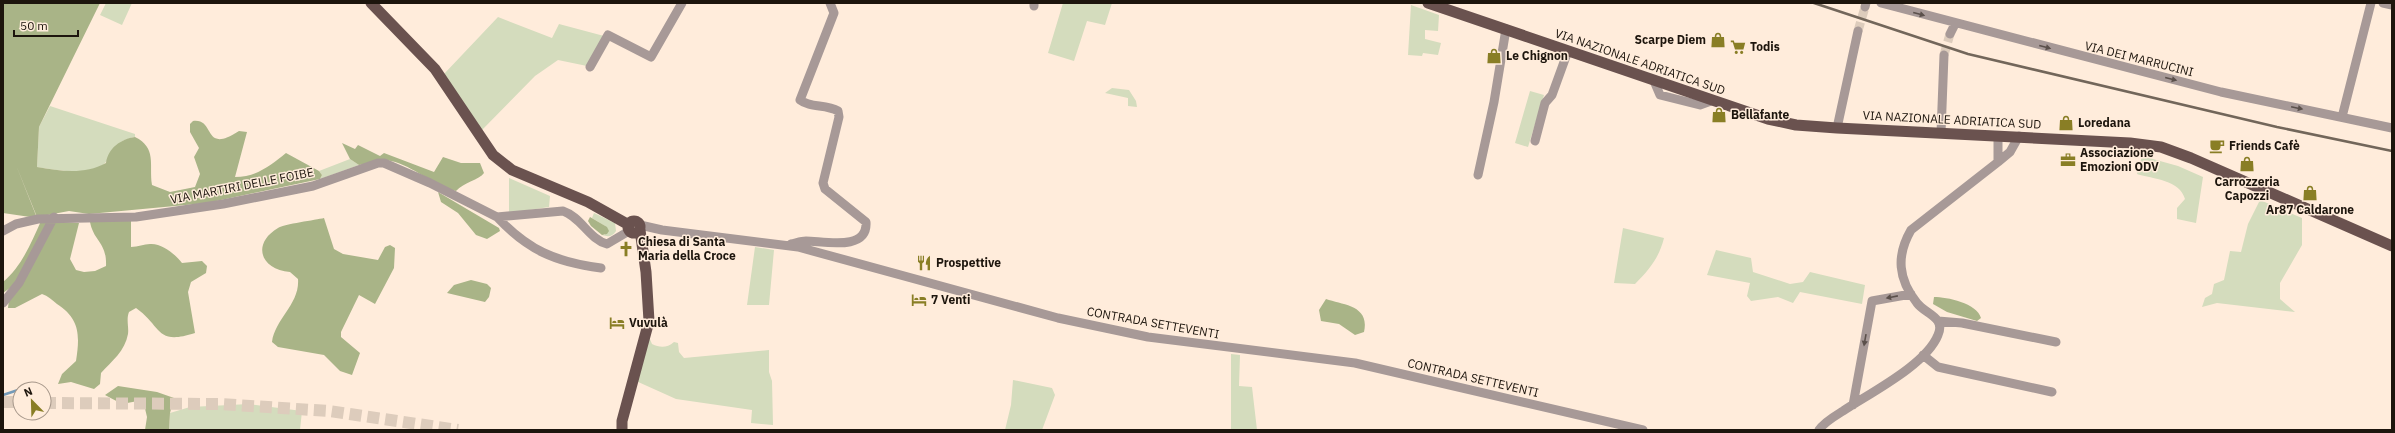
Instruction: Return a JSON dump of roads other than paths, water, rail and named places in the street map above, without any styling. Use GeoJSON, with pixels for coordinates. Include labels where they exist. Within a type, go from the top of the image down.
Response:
{"type":"FeatureCollection","features":[{"type":"Feature","properties":{"kind":"main road"},"geometry":{"type":"LineString","coordinates":[[371,3],[435,69],[493,155],[512,170],[588,202],[635,229],[646,268],[649,321],[622,420],[622,430]]}},
{"type":"Feature","properties":{"kind":"main road","name":"VIA NAZIONALE ADRIATICA SUD"},"geometry":{"type":"LineString","coordinates":[[1428,3],[1711,101],[1768,119],[1796,125],[2130,142],[2161,147],[2191,158],[2392,246]]}},
{"type":"Feature","properties":{"kind":"street"},"geometry":{"type":"LineString","coordinates":[[590,67],[608,35],[651,57],[682,3]]}},
{"type":"Feature","properties":{"kind":"street"},"geometry":{"type":"LineString","coordinates":[[784,245],[806,241],[842,244],[853,241],[863,234],[866,228],[866,222],[825,189],[823,183],[839,117],[838,111],[831,107],[804,103],[800,100],[834,13],[830,3]]}},
{"type":"Feature","properties":{"kind":"street"},"geometry":{"type":"LineString","coordinates":[[2342,117],[2371,3]]}},
{"type":"Feature","properties":{"kind":"street"},"geometry":{"type":"LineString","coordinates":[[2383,3],[2392,5]]}},
{"type":"Feature","properties":{"kind":"street","name":"VIA DEI MARRUCINI"},"geometry":{"type":"LineString","coordinates":[[1885,4],[1955,24],[2221,92],[2392,128]]}},
{"type":"Feature","properties":{"kind":"street"},"geometry":{"type":"LineString","coordinates":[[1950,34],[1955,24]]}},
{"type":"Feature","properties":{"kind":"street"},"geometry":{"type":"LineString","coordinates":[[1478,175],[1494,102],[1506,29]]}},
{"type":"Feature","properties":{"kind":"street"},"geometry":{"type":"LineString","coordinates":[[1837,128],[1858,31]]}},
{"type":"Feature","properties":{"kind":"street"},"geometry":{"type":"LineString","coordinates":[[1535,141],[1545,103],[1552,95],[1568,51]]}},
{"type":"Feature","properties":{"kind":"street"},"geometry":{"type":"LineString","coordinates":[[1941,133],[1944,55]]}},
{"type":"Feature","properties":{"kind":"street"},"geometry":{"type":"LineString","coordinates":[[1998,136],[1998,162]]}},
{"type":"Feature","properties":{"kind":"street"},"geometry":{"type":"LineString","coordinates":[[1820,430],[1823,425],[1853,404],[1899,376],[1923,355],[1937,338],[1939,332],[1938,321],[1932,314],[1917,304],[1899,266],[1904,241],[1911,230],[2010,152],[2019,136]]}},
{"type":"Feature","properties":{"kind":"street","name":"VIA MARTIRI DELLE FOIBE"},"geometry":{"type":"LineString","coordinates":[[3,231],[16,224],[54,217],[83,219],[136,217],[223,204],[313,186],[378,163],[384,163],[430,183],[497,216],[516,237],[543,253],[582,266],[601,268]]}},
{"type":"Feature","properties":{"kind":"street"},"geometry":{"type":"LineString","coordinates":[[497,216],[563,211],[572,215],[598,240],[607,244],[619,239],[635,229]]}},
{"type":"Feature","properties":{"kind":"street"},"geometry":{"type":"LineString","coordinates":[[3,303],[19,283],[54,217]]}},
{"type":"Feature","properties":{"kind":"street","name":"CONTRADA SETTEVENTI"},"geometry":{"type":"LineString","coordinates":[[635,229],[650,232],[662,230],[784,245],[1058,318],[1148,337],[1355,363],[1643,430]]}},
{"type":"Feature","properties":{"kind":"street"},"geometry":{"type":"LineString","coordinates":[[1853,404],[1872,301],[1911,294]]}},
{"type":"Feature","properties":{"kind":"street"},"geometry":{"type":"LineString","coordinates":[[1938,321],[1962,323],[2056,342]]}},
{"type":"Feature","properties":{"kind":"street"},"geometry":{"type":"LineString","coordinates":[[1923,355],[1938,367],[2052,392]]}},
{"type":"Feature","properties":{"kind":"waterway"},"geometry":{"type":"LineString","coordinates":[[3,395],[12,392]]}},
{"type":"Feature","properties":{"kind":"tunnel"},"geometry":{"type":"LineString","coordinates":[[1858,31],[1865,7]]}},
{"type":"Feature","properties":{"kind":"tunnel"},"geometry":{"type":"LineString","coordinates":[[1944,55],[1950,34]]}},
{"type":"Feature","properties":{"kind":"tunnel"},"geometry":{"type":"LineString","coordinates":[[3,402],[12,402]]}},
{"type":"Feature","properties":{"kind":"tunnel"},"geometry":{"type":"LineString","coordinates":[[52,403],[220,404],[329,411],[458,430]]}},
{"type":"Feature","properties":{"kind":"railway"},"geometry":{"type":"LineString","coordinates":[[1814,3],[1968,54],[2277,127],[2392,151]]}},
{"type":"Feature","properties":{"kind":"place","name":"Scarpe Diem"},"geometry":{"type":"Point","coordinates":[1718,40]}},
{"type":"Feature","properties":{"kind":"place","name":"Todis"},"geometry":{"type":"Point","coordinates":[1738,47]}},
{"type":"Feature","properties":{"kind":"place","name":"Le Chignon"},"geometry":{"type":"Point","coordinates":[1494,56]}},
{"type":"Feature","properties":{"kind":"place","name":"Bellafante"},"geometry":{"type":"Point","coordinates":[1719,115]}},
{"type":"Feature","properties":{"kind":"place","name":"Loredana"},"geometry":{"type":"Point","coordinates":[2066,123]}},
{"type":"Feature","properties":{"kind":"place","name":"Friends Cafè"},"geometry":{"type":"Point","coordinates":[2217,146]}},
{"type":"Feature","properties":{"kind":"place","name":"Associazione Emozioni ODV"},"geometry":{"type":"Point","coordinates":[2068,160]}},
{"type":"Feature","properties":{"kind":"place","name":"Carrozzeria Capozzi"},"geometry":{"type":"Point","coordinates":[2247,164]}},
{"type":"Feature","properties":{"kind":"place","name":"Ar87 Caldarone"},"geometry":{"type":"Point","coordinates":[2310,193]}},
{"type":"Feature","properties":{"kind":"place","name":"Chiesa di Santa Maria della Croce"},"geometry":{"type":"Point","coordinates":[626,249]}},
{"type":"Feature","properties":{"kind":"place","name":"Prospettive"},"geometry":{"type":"Point","coordinates":[924,263]}},
{"type":"Feature","properties":{"kind":"place","name":"7 Venti"},"geometry":{"type":"Point","coordinates":[919,300]}},
{"type":"Feature","properties":{"kind":"place","name":"Vuvulà"},"geometry":{"type":"Point","coordinates":[617,323]}}]}
